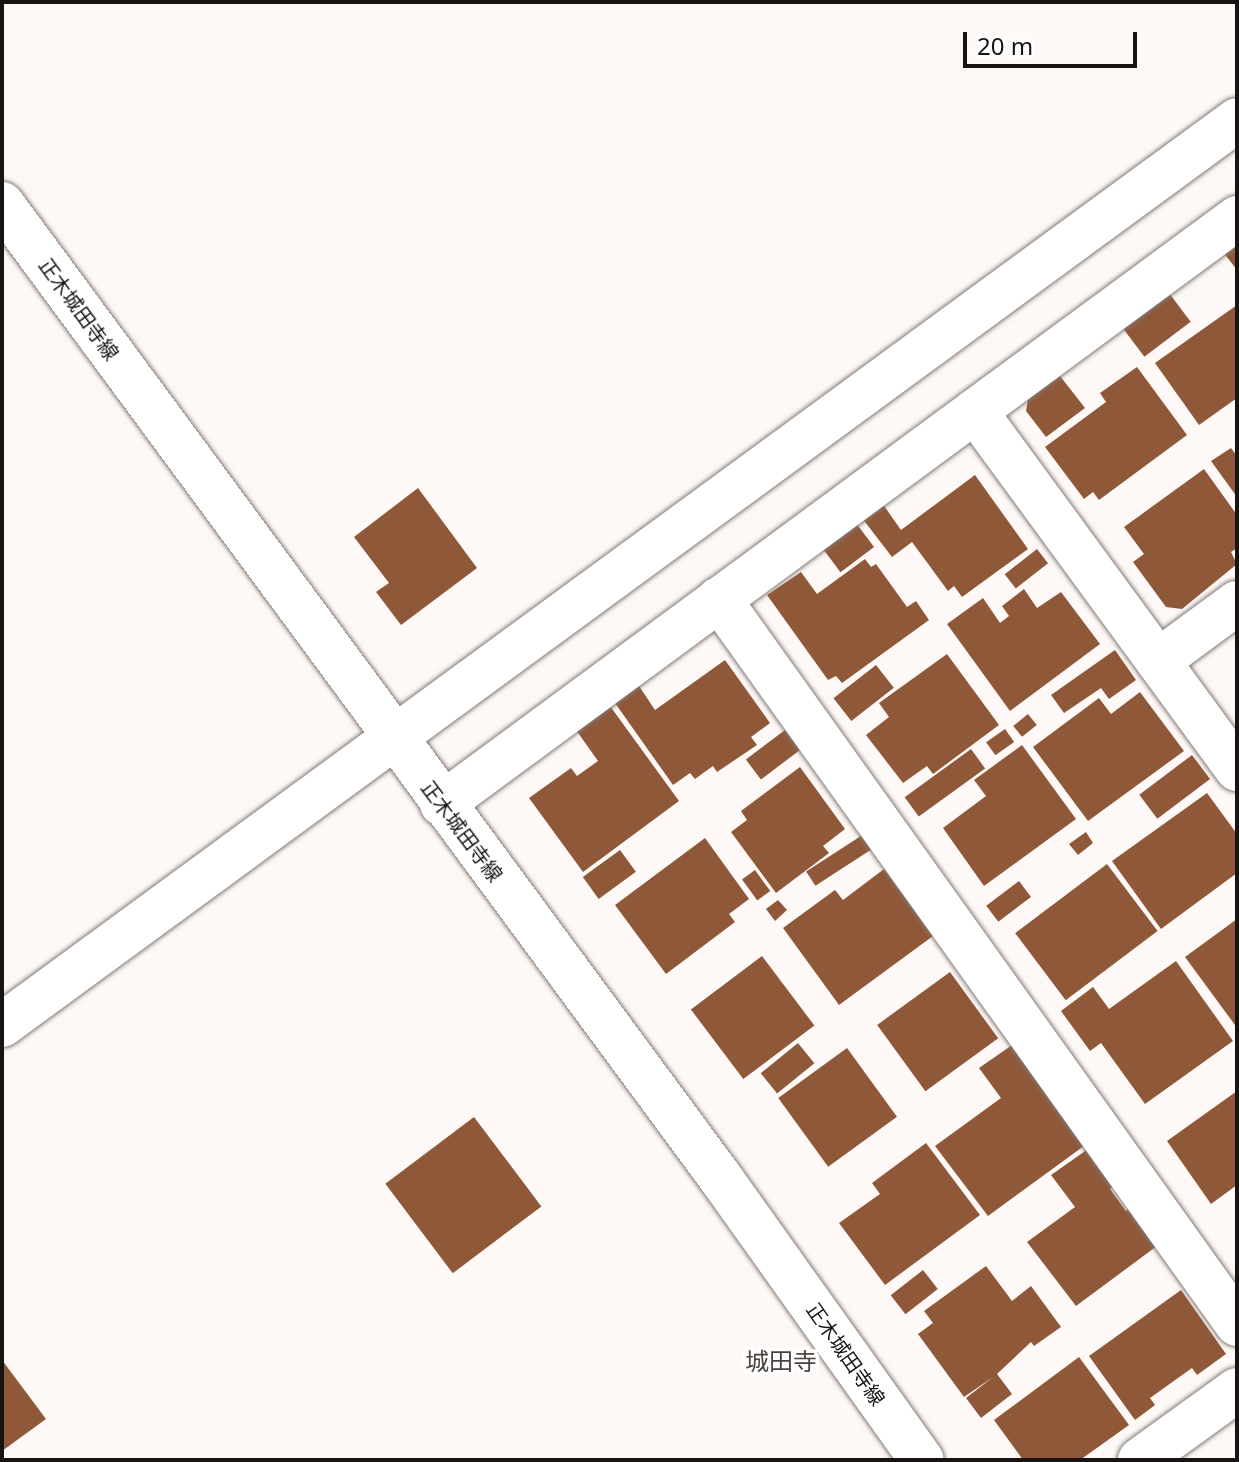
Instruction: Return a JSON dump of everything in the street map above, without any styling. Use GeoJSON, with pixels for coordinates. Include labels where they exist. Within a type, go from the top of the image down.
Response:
{"type":"FeatureCollection","features":[{"type":"Feature","properties":{"kind":"street"},"geometry":{"type":"LineString","coordinates":[[2,1025],[1237,120]]}},
{"type":"Feature","properties":{"kind":"street","name":"正木城田寺線"},"geometry":{"type":"LineString","coordinates":[[2,204],[391,737],[722,1180],[922,1460]]}},
{"type":"Feature","properties":{"kind":"street"},"geometry":{"type":"LineString","coordinates":[[442,804],[1237,218]]}},
{"type":"Feature","properties":{"kind":"street"},"geometry":{"type":"LineString","coordinates":[[975,411],[1237,769]]}},
{"type":"Feature","properties":{"kind":"street"},"geometry":{"type":"LineString","coordinates":[[719,599],[1237,1324]]}},
{"type":"Feature","properties":{"kind":"street"},"geometry":{"type":"LineString","coordinates":[[1158,661],[1237,603]]}},
{"type":"Feature","properties":{"kind":"street"},"geometry":{"type":"LineString","coordinates":[[1140,1460],[1237,1390]]}},
{"type":"Feature","properties":{"kind":"building"},"geometry":{"type":"Polygon","coordinates":[[[1237,242],[1237,270],[1223,252],[1237,242]]]}},
{"type":"Feature","properties":{"kind":"building"},"geometry":{"type":"Polygon","coordinates":[[[1166,289],[1191,322],[1144,357],[1120,324],[1166,289]]]}},
{"type":"Feature","properties":{"kind":"building"},"geometry":{"type":"Polygon","coordinates":[[[1237,305],[1237,398],[1199,425],[1155,363],[1237,305]]]}},
{"type":"Feature","properties":{"kind":"building"},"geometry":{"type":"Polygon","coordinates":[[[1137,367],[1187,435],[1099,500],[1093,492],[1084,499],[1045,447],[1106,402],[1100,393],[1137,367]]]}},
{"type":"Feature","properties":{"kind":"building"},"geometry":{"type":"Polygon","coordinates":[[[1060,376],[1085,408],[1046,437],[1026,411],[1028,399],[1060,376]]]}},
{"type":"Feature","properties":{"kind":"building"},"geometry":{"type":"Polygon","coordinates":[[[1231,448],[1237,456],[1237,497],[1211,461],[1231,448]]]}},
{"type":"Feature","properties":{"kind":"building"},"geometry":{"type":"Polygon","coordinates":[[[1204,469],[1237,515],[1237,548],[1231,552],[1237,564],[1182,609],[1166,607],[1133,562],[1144,554],[1124,527],[1204,469]]]}},
{"type":"Feature","properties":{"kind":"building"},"geometry":{"type":"Polygon","coordinates":[[[975,475],[1028,549],[962,597],[954,586],[948,591],[912,542],[892,557],[862,518],[882,503],[901,530],[975,475]]]}},
{"type":"Feature","properties":{"kind":"building"},"geometry":{"type":"Polygon","coordinates":[[[418,488],[477,568],[401,625],[376,592],[389,583],[354,537],[418,488]]]}},
{"type":"Feature","properties":{"kind":"building"},"geometry":{"type":"Polygon","coordinates":[[[856,523],[874,547],[841,572],[822,548],[856,523]]]}},
{"type":"Feature","properties":{"kind":"building"},"geometry":{"type":"Polygon","coordinates":[[[1037,549],[1048,563],[1016,588],[1005,574],[1037,549]]]}},
{"type":"Feature","properties":{"kind":"building"},"geometry":{"type":"Polygon","coordinates":[[[865,559],[871,567],[876,564],[907,607],[916,601],[929,620],[842,683],[836,676],[828,680],[767,595],[801,572],[817,594],[865,559]]]}},
{"type":"Feature","properties":{"kind":"building"},"geometry":{"type":"Polygon","coordinates":[[[1024,589],[1037,608],[1061,592],[1100,644],[1010,711],[947,624],[983,598],[1000,623],[1009,616],[1002,606],[1024,589]]]}},
{"type":"Feature","properties":{"kind":"building"},"geometry":{"type":"Polygon","coordinates":[[[1115,650],[1136,680],[1109,699],[1101,688],[1064,713],[1051,695],[1115,650]]]}},
{"type":"Feature","properties":{"kind":"building"},"geometry":{"type":"Polygon","coordinates":[[[947,654],[999,725],[933,774],[927,766],[903,783],[866,735],[889,717],[879,703],[947,654]]]}},
{"type":"Feature","properties":{"kind":"building"},"geometry":{"type":"Polygon","coordinates":[[[725,660],[770,723],[751,737],[757,745],[717,772],[713,766],[695,779],[690,773],[673,785],[615,703],[639,686],[655,710],[725,660]]]}},
{"type":"Feature","properties":{"kind":"building"},"geometry":{"type":"Polygon","coordinates":[[[876,665],[894,688],[851,721],[833,698],[876,665]]]}},
{"type":"Feature","properties":{"kind":"building"},"geometry":{"type":"Polygon","coordinates":[[[1140,692],[1184,751],[1088,821],[1033,747],[1099,698],[1111,714],[1140,692]]]}},
{"type":"Feature","properties":{"kind":"building"},"geometry":{"type":"Polygon","coordinates":[[[610,706],[679,801],[583,872],[529,798],[571,768],[577,776],[598,761],[576,730],[610,706]]]}},
{"type":"Feature","properties":{"kind":"building"},"geometry":{"type":"Polygon","coordinates":[[[1028,714],[1037,725],[1022,737],[1013,726],[1028,714]]]}},
{"type":"Feature","properties":{"kind":"building"},"geometry":{"type":"Polygon","coordinates":[[[1005,729],[1014,742],[995,755],[986,742],[1005,729]]]}},
{"type":"Feature","properties":{"kind":"building"},"geometry":{"type":"Polygon","coordinates":[[[785,730],[800,750],[761,779],[746,759],[785,730]]]}},
{"type":"Feature","properties":{"kind":"building"},"geometry":{"type":"Polygon","coordinates":[[[1022,745],[1076,819],[984,886],[943,828],[986,796],[974,780],[1022,745]]]}},
{"type":"Feature","properties":{"kind":"building"},"geometry":{"type":"Polygon","coordinates":[[[971,749],[985,768],[919,817],[905,797],[971,749]]]}},
{"type":"Feature","properties":{"kind":"building"},"geometry":{"type":"Polygon","coordinates":[[[1192,755],[1210,779],[1157,819],[1139,795],[1192,755]]]}},
{"type":"Feature","properties":{"kind":"building"},"geometry":{"type":"Polygon","coordinates":[[[800,767],[845,829],[823,846],[829,853],[776,893],[731,832],[747,820],[741,811],[800,767]]]}},
{"type":"Feature","properties":{"kind":"building"},"geometry":{"type":"Polygon","coordinates":[[[1207,793],[1237,834],[1237,873],[1161,929],[1112,861],[1207,793]]]}},
{"type":"Feature","properties":{"kind":"building"},"geometry":{"type":"Polygon","coordinates":[[[1086,832],[1093,843],[1078,855],[1069,844],[1086,832]]]}},
{"type":"Feature","properties":{"kind":"building"},"geometry":{"type":"Polygon","coordinates":[[[864,834],[873,848],[815,886],[806,872],[864,834]]]}},
{"type":"Feature","properties":{"kind":"building"},"geometry":{"type":"Polygon","coordinates":[[[705,838],[749,899],[729,914],[735,922],[666,974],[615,905],[705,838]]]}},
{"type":"Feature","properties":{"kind":"building"},"geometry":{"type":"Polygon","coordinates":[[[620,850],[636,872],[599,899],[583,877],[620,850]]]}},
{"type":"Feature","properties":{"kind":"building"},"geometry":{"type":"Polygon","coordinates":[[[1107,864],[1158,931],[1066,1000],[1015,933],[1107,864]]]}},
{"type":"Feature","properties":{"kind":"building"},"geometry":{"type":"Polygon","coordinates":[[[884,869],[933,936],[839,1005],[783,928],[835,890],[843,900],[884,869]]]}},
{"type":"Feature","properties":{"kind":"building"},"geometry":{"type":"Polygon","coordinates":[[[755,870],[770,891],[757,900],[742,879],[755,870]]]}},
{"type":"Feature","properties":{"kind":"building"},"geometry":{"type":"Polygon","coordinates":[[[1019,881],[1031,897],[998,922],[986,906],[1019,881]]]}},
{"type":"Feature","properties":{"kind":"building"},"geometry":{"type":"Polygon","coordinates":[[[778,900],[787,910],[775,921],[766,909],[778,900]]]}},
{"type":"Feature","properties":{"kind":"building"},"geometry":{"type":"Polygon","coordinates":[[[1237,919],[1237,1024],[1235,1025],[1185,957],[1237,919]]]}},
{"type":"Feature","properties":{"kind":"building"},"geometry":{"type":"Polygon","coordinates":[[[762,956],[814,1025],[743,1079],[691,1010],[762,956]]]}},
{"type":"Feature","properties":{"kind":"building"},"geometry":{"type":"Polygon","coordinates":[[[1176,961],[1233,1041],[1145,1104],[1101,1043],[1090,1051],[1061,1011],[1093,987],[1109,1009],[1176,961]]]}},
{"type":"Feature","properties":{"kind":"building"},"geometry":{"type":"Polygon","coordinates":[[[950,972],[998,1038],[925,1091],[877,1025],[950,972]]]}},
{"type":"Feature","properties":{"kind":"building"},"geometry":{"type":"Polygon","coordinates":[[[798,1043],[814,1063],[777,1093],[761,1073],[798,1043]]]}},
{"type":"Feature","properties":{"kind":"building"},"geometry":{"type":"Polygon","coordinates":[[[1015,1043],[1088,1143],[988,1216],[935,1146],[1001,1098],[979,1068],[1015,1043]]]}},
{"type":"Feature","properties":{"kind":"building"},"geometry":{"type":"Polygon","coordinates":[[[847,1048],[897,1117],[828,1167],[778,1098],[847,1048]]]}},
{"type":"Feature","properties":{"kind":"building"},"geometry":{"type":"Polygon","coordinates":[[[1237,1091],[1237,1185],[1211,1204],[1167,1141],[1237,1091]]]}},
{"type":"Feature","properties":{"kind":"building"},"geometry":{"type":"Polygon","coordinates":[[[474,1117],[541,1206],[453,1273],[385,1184],[474,1117]]]}},
{"type":"Feature","properties":{"kind":"building"},"geometry":{"type":"Polygon","coordinates":[[[926,1143],[980,1215],[885,1285],[839,1223],[880,1194],[872,1183],[926,1143]]]}},
{"type":"Feature","properties":{"kind":"building"},"geometry":{"type":"Polygon","coordinates":[[[1091,1147],[1118,1183],[1110,1189],[1126,1211],[1133,1205],[1161,1243],[1076,1306],[1027,1242],[1075,1207],[1051,1175],[1091,1147]]]}},
{"type":"Feature","properties":{"kind":"building"},"geometry":{"type":"Polygon","coordinates":[[[986,1266],[1012,1301],[1031,1286],[1061,1327],[1034,1346],[1031,1342],[997,1374],[1012,1394],[981,1418],[966,1398],[993,1377],[964,1397],[918,1334],[933,1323],[924,1311],[986,1266]]]}},
{"type":"Feature","properties":{"kind":"building"},"geometry":{"type":"Polygon","coordinates":[[[923,1270],[938,1289],[905,1314],[891,1295],[923,1270]]]}},
{"type":"Feature","properties":{"kind":"building"},"geometry":{"type":"Polygon","coordinates":[[[1181,1290],[1226,1354],[1197,1375],[1192,1368],[1150,1398],[1155,1405],[1135,1420],[1089,1356],[1181,1290]]]}},
{"type":"Feature","properties":{"kind":"building"},"geometry":{"type":"Polygon","coordinates":[[[1079,1357],[1129,1425],[1080,1460],[1023,1460],[994,1420],[1079,1357]]]}},
{"type":"Feature","properties":{"kind":"building"},"geometry":{"type":"Polygon","coordinates":[[[2,1360],[46,1419],[2,1451],[2,1360]]]}},
{"type":"Feature","properties":{"kind":"district","name":"城田寺"},"geometry":{"type":"Point","coordinates":[781,1361]}}]}
